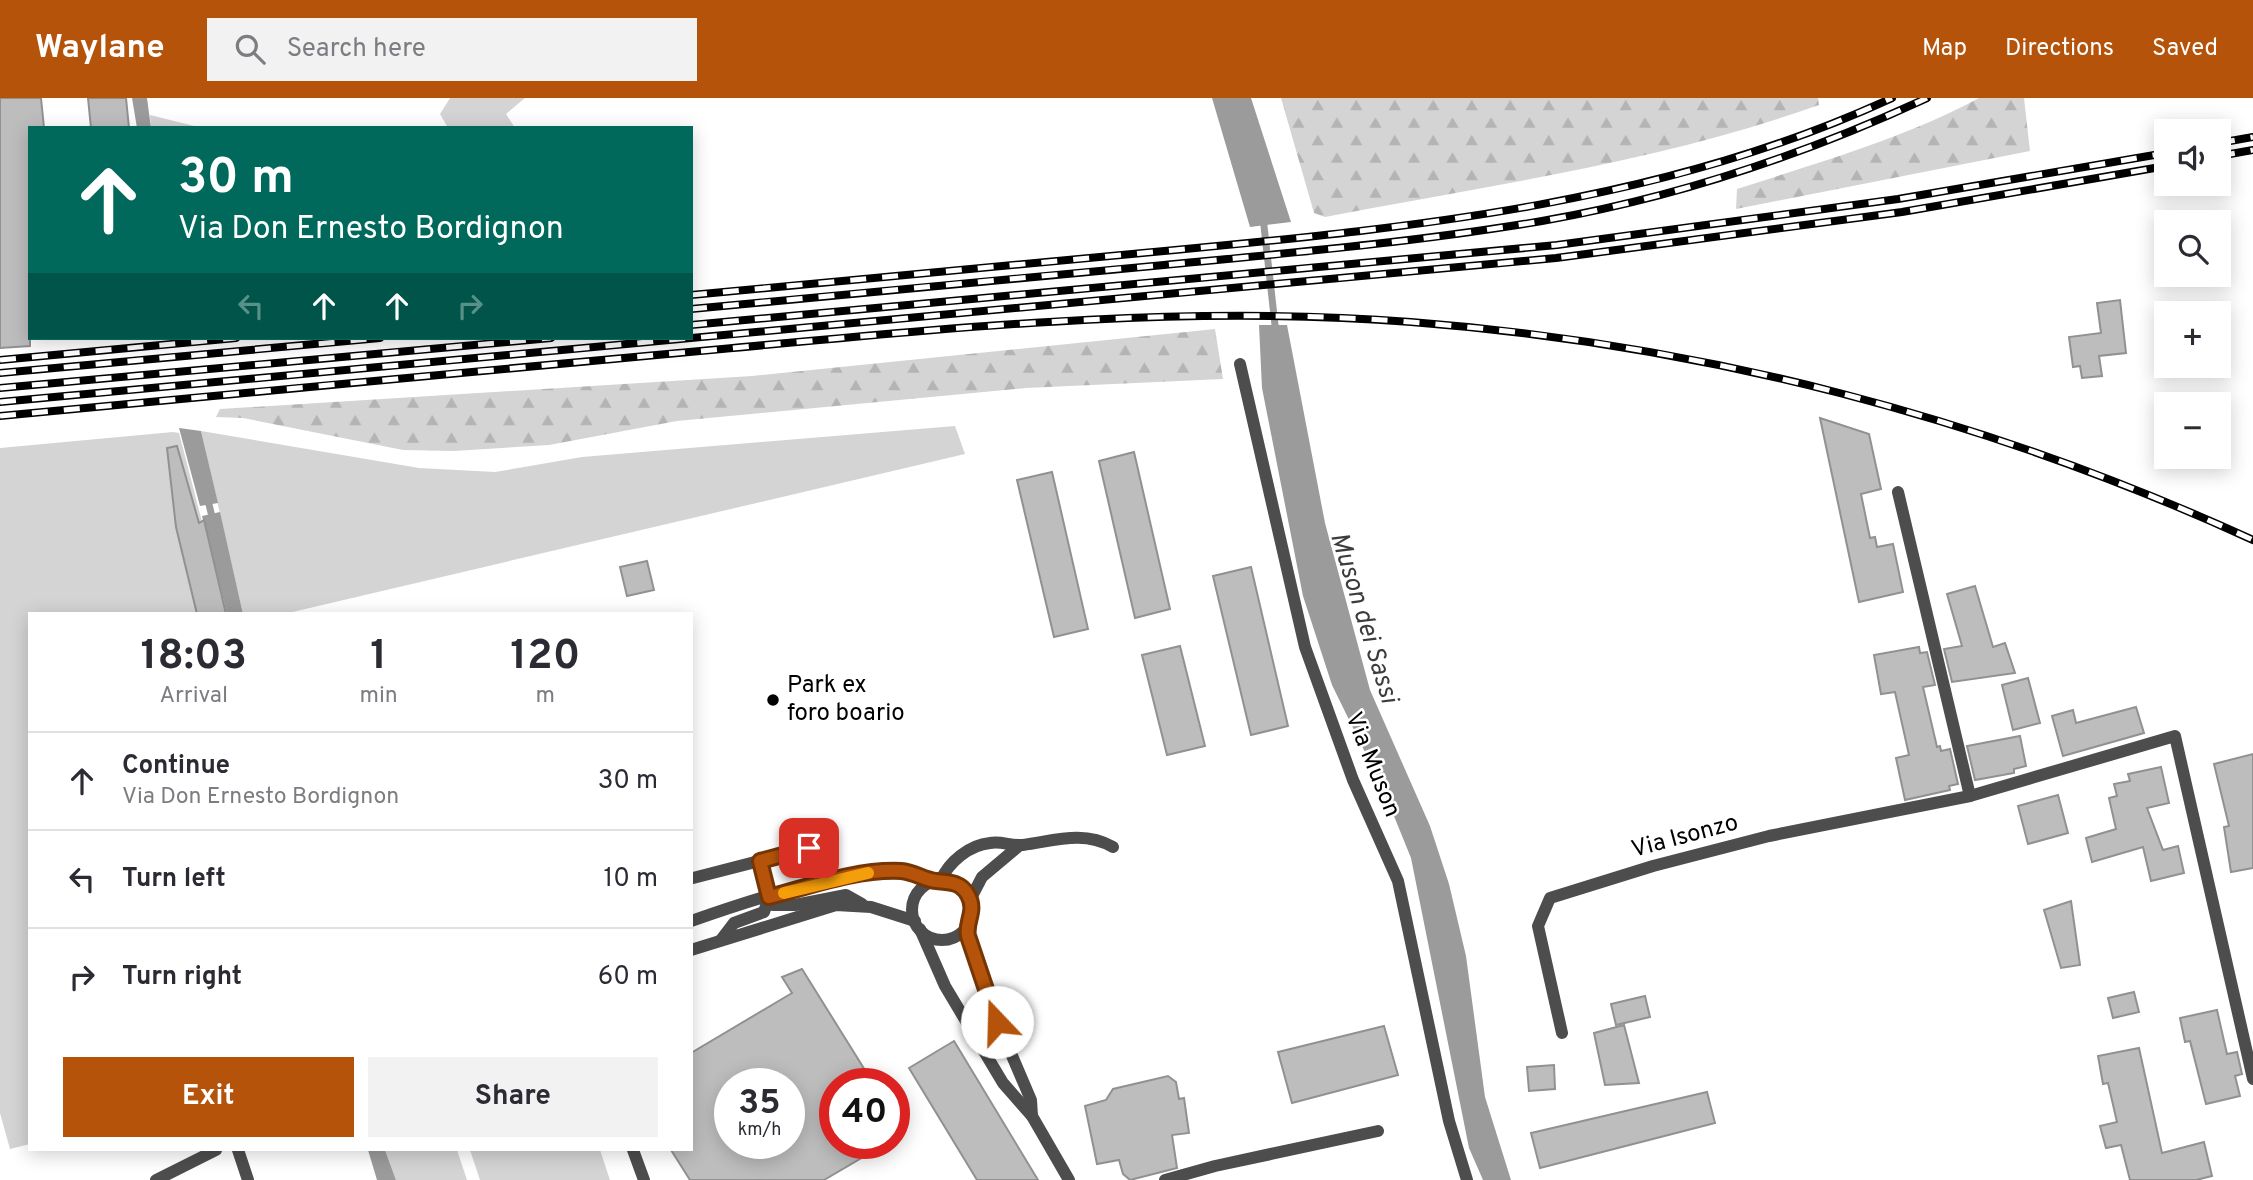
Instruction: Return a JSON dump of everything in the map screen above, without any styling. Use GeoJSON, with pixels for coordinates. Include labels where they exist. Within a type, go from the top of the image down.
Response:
{"type":"FeatureCollection","features":[{"type":"Feature","properties":{"kind":"street","name":"Via Muson"},"geometry":{"type":"LineString","coordinates":[[1240,364],[1305,647],[1353,780],[1398,881],[1449,1121],[1467,1180]]}},
{"type":"Feature","properties":{"kind":"street"},"geometry":{"type":"LineString","coordinates":[[1898,492],[1970,796]]}},
{"type":"Feature","properties":{"kind":"street","name":"Via Isonzo"},"geometry":{"type":"LineString","coordinates":[[1562,1033],[1538,926],[1550,898],[1653,866],[1769,836],[1970,796],[2175,736],[2253,1079]]}},
{"type":"Feature","properties":{"kind":"street"},"geometry":{"type":"LineString","coordinates":[[1069,1180],[1032,1116],[1003,1083],[952,997],[917,925],[913,905],[916,895],[938,881],[947,866],[957,857],[989,842],[1020,845],[1069,836],[1092,839],[1113,847]]}},
{"type":"Feature","properties":{"kind":"street"},"geometry":{"type":"LineString","coordinates":[[693,878],[825,844]]}},
{"type":"Feature","properties":{"kind":"street"},"geometry":{"type":"LineString","coordinates":[[760,861],[773,905],[780,907],[846,895],[865,906],[917,925],[941,940],[960,934],[966,928],[971,917],[971,900],[982,877],[1020,845]]}},
{"type":"Feature","properties":{"kind":"street"},"geometry":{"type":"LineString","coordinates":[[693,919],[769,897],[876,872],[913,872],[938,881],[957,884],[971,900]]}},
{"type":"Feature","properties":{"kind":"street"},"geometry":{"type":"LineString","coordinates":[[721,940],[734,923],[764,912],[769,897]]}},
{"type":"Feature","properties":{"kind":"street"},"geometry":{"type":"LineString","coordinates":[[693,949],[836,905],[865,906]]}},
{"type":"Feature","properties":{"kind":"street"},"geometry":{"type":"LineString","coordinates":[[966,928],[989,1002],[1031,1100],[1032,1116]]}},
{"type":"Feature","properties":{"kind":"street"},"geometry":{"type":"LineString","coordinates":[[1165,1180],[1215,1166],[1378,1131]]}},
{"type":"Feature","properties":{"kind":"street"},"geometry":{"type":"LineString","coordinates":[[156,1180],[214,1151]]}},
{"type":"Feature","properties":{"kind":"street"},"geometry":{"type":"LineString","coordinates":[[238,1151],[248,1180]]}},
{"type":"Feature","properties":{"kind":"street"},"geometry":{"type":"LineString","coordinates":[[633,1151],[644,1180]]}},
{"type":"Feature","properties":{"kind":"green space"},"geometry":{"type":"Polygon","coordinates":[[[450,98],[525,98],[506,114],[514,126],[447,126],[440,114],[450,98]]]}},
{"type":"Feature","properties":{"kind":"green space"},"geometry":{"type":"Polygon","coordinates":[[[1281,98],[1818,98],[1819,105],[1759,125],[1636,157],[1513,183],[1325,217],[1314,213],[1281,98]]]}},
{"type":"Feature","properties":{"kind":"green space"},"geometry":{"type":"Polygon","coordinates":[[[1979,98],[2024,98],[2030,151],[1736,209],[1737,189],[1891,138],[1979,98]]]}},
{"type":"Feature","properties":{"kind":"green space"},"geometry":{"type":"Polygon","coordinates":[[[150,115],[194,126],[151,126],[150,115]]]}},
{"type":"Feature","properties":{"kind":"green space"},"geometry":{"type":"Polygon","coordinates":[[[1215,329],[1223,379],[1026,388],[677,421],[549,445],[454,451],[403,450],[243,418],[216,417],[220,409],[752,376],[1215,329]]]}},
{"type":"Feature","properties":{"kind":"green space"},"geometry":{"type":"Polygon","coordinates":[[[955,426],[965,454],[293,612],[243,612],[201,431],[419,468],[495,472],[582,457],[955,426]]]}},
{"type":"Feature","properties":{"kind":"green space"},"geometry":{"type":"Polygon","coordinates":[[[179,433],[225,612],[28,612],[28,1144],[10,1149],[0,1113],[0,448],[179,433]]]}},
{"type":"Feature","properties":{"kind":"green space"},"geometry":{"type":"Polygon","coordinates":[[[385,1151],[457,1151],[467,1180],[396,1180],[385,1151]]]}},
{"type":"Feature","properties":{"kind":"green space"},"geometry":{"type":"Polygon","coordinates":[[[470,1151],[600,1151],[610,1180],[480,1180],[470,1151]]]}},
{"type":"Feature","properties":{"kind":"shaded area"},"geometry":{"type":"Polygon","coordinates":[[[132,98],[147,98],[151,126],[137,126],[132,98]]]}},
{"type":"Feature","properties":{"kind":"shaded area"},"geometry":{"type":"Polygon","coordinates":[[[1212,98],[1251,98],[1291,222],[1250,227],[1212,98]]]}},
{"type":"Feature","properties":{"kind":"shaded area"},"geometry":{"type":"Polygon","coordinates":[[[1259,325],[1287,325],[1325,523],[1370,690],[1430,826],[1449,884],[1466,956],[1485,1097],[1511,1180],[1483,1180],[1469,1148],[1411,858],[1383,789],[1332,685],[1303,596],[1262,388],[1259,325]]]}},
{"type":"Feature","properties":{"kind":"shaded area"},"geometry":{"type":"Polygon","coordinates":[[[179,428],[201,431],[218,503],[200,506],[179,428]]]}},
{"type":"Feature","properties":{"kind":"shaded area"},"geometry":{"type":"Polygon","coordinates":[[[220,512],[243,612],[226,612],[202,516],[220,512]]]}},
{"type":"Feature","properties":{"kind":"shaded area"},"geometry":{"type":"Polygon","coordinates":[[[368,1151],[385,1151],[396,1180],[377,1180],[368,1151]]]}},
{"type":"Feature","properties":{"kind":"building"},"geometry":{"type":"Polygon","coordinates":[[[0,98],[41,98],[44,126],[28,126],[30,346],[0,348],[0,98]]]}},
{"type":"Feature","properties":{"kind":"building"},"geometry":{"type":"Polygon","coordinates":[[[88,98],[126,98],[129,126],[91,126],[88,98]]]}},
{"type":"Feature","properties":{"kind":"building"},"geometry":{"type":"Polygon","coordinates":[[[2120,300],[2126,353],[2099,356],[2102,376],[2082,378],[2080,366],[2073,367],[2069,337],[2101,333],[2097,303],[2120,300]]]}},
{"type":"Feature","properties":{"kind":"building"},"geometry":{"type":"Polygon","coordinates":[[[1820,418],[1869,434],[1881,489],[1861,494],[1870,538],[1875,537],[1877,547],[1893,544],[1903,592],[1859,602],[1820,418]]]}},
{"type":"Feature","properties":{"kind":"building"},"geometry":{"type":"Polygon","coordinates":[[[177,446],[199,523],[204,520],[226,612],[197,612],[176,527],[167,448],[177,446]]]}},
{"type":"Feature","properties":{"kind":"building"},"geometry":{"type":"Polygon","coordinates":[[[1134,452],[1170,609],[1135,618],[1099,461],[1134,452]]]}},
{"type":"Feature","properties":{"kind":"building"},"geometry":{"type":"Polygon","coordinates":[[[1052,472],[1088,629],[1054,637],[1017,480],[1052,472]]]}},
{"type":"Feature","properties":{"kind":"building"},"geometry":{"type":"Polygon","coordinates":[[[647,561],[654,590],[627,596],[620,567],[647,561]]]}},
{"type":"Feature","properties":{"kind":"building"},"geometry":{"type":"Polygon","coordinates":[[[1251,567],[1288,726],[1251,735],[1213,576],[1251,567]]]}},
{"type":"Feature","properties":{"kind":"building"},"geometry":{"type":"Polygon","coordinates":[[[1975,586],[1993,647],[2005,643],[2015,673],[1952,682],[1944,649],[1962,646],[1947,594],[1975,586]]]}},
{"type":"Feature","properties":{"kind":"building"},"geometry":{"type":"Polygon","coordinates":[[[1180,646],[1205,746],[1167,755],[1142,655],[1180,646]]]}},
{"type":"Feature","properties":{"kind":"building"},"geometry":{"type":"Polygon","coordinates":[[[1919,647],[1920,653],[1927,652],[1935,685],[1923,687],[1937,747],[1940,746],[1941,751],[1950,749],[1958,784],[1949,786],[1950,790],[1905,800],[1896,758],[1909,755],[1895,692],[1881,694],[1874,655],[1919,647]]]}},
{"type":"Feature","properties":{"kind":"building"},"geometry":{"type":"Polygon","coordinates":[[[2028,678],[2040,723],[2013,730],[2002,685],[2028,678]]]}},
{"type":"Feature","properties":{"kind":"building"},"geometry":{"type":"Polygon","coordinates":[[[2136,707],[2144,733],[2063,756],[2052,716],[2073,710],[2076,723],[2136,707]]]}},
{"type":"Feature","properties":{"kind":"building"},"geometry":{"type":"Polygon","coordinates":[[[2020,736],[2026,766],[2014,769],[2014,773],[1975,780],[1967,746],[2020,736]]]}},
{"type":"Feature","properties":{"kind":"building"},"geometry":{"type":"Polygon","coordinates":[[[2253,754],[2253,868],[2231,872],[2224,827],[2229,826],[2214,764],[2253,754]]]}},
{"type":"Feature","properties":{"kind":"building"},"geometry":{"type":"Polygon","coordinates":[[[2161,767],[2169,803],[2147,808],[2163,850],[2178,846],[2184,873],[2151,881],[2143,847],[2092,862],[2086,838],[2116,829],[2109,798],[2117,796],[2114,784],[2130,781],[2128,774],[2161,767]]]}},
{"type":"Feature","properties":{"kind":"building"},"geometry":{"type":"Polygon","coordinates":[[[2058,795],[2068,833],[2028,844],[2018,806],[2058,795]]]}},
{"type":"Feature","properties":{"kind":"building"},"geometry":{"type":"Polygon","coordinates":[[[2071,901],[2080,965],[2061,968],[2044,910],[2071,901]]]}},
{"type":"Feature","properties":{"kind":"building"},"geometry":{"type":"Polygon","coordinates":[[[802,969],[864,1068],[819,1068],[819,1159],[860,1159],[824,1180],[690,1180],[672,1151],[693,1151],[693,1052],[792,993],[782,977],[802,969]]]}},
{"type":"Feature","properties":{"kind":"building"},"geometry":{"type":"Polygon","coordinates":[[[2134,992],[2139,1012],[2113,1018],[2108,998],[2134,992]]]}},
{"type":"Feature","properties":{"kind":"building"},"geometry":{"type":"Polygon","coordinates":[[[1645,996],[1650,1017],[1616,1025],[1611,1004],[1645,996]]]}},
{"type":"Feature","properties":{"kind":"building"},"geometry":{"type":"Polygon","coordinates":[[[2217,1010],[2227,1054],[2237,1052],[2242,1074],[2235,1076],[2240,1096],[2206,1104],[2190,1041],[2185,1042],[2180,1018],[2217,1010]]]}},
{"type":"Feature","properties":{"kind":"building"},"geometry":{"type":"Polygon","coordinates":[[[1624,1025],[1639,1083],[1605,1085],[1594,1033],[1624,1025]]]}},
{"type":"Feature","properties":{"kind":"building"},"geometry":{"type":"Polygon","coordinates":[[[1384,1026],[1398,1075],[1292,1103],[1278,1052],[1384,1026]]]}},
{"type":"Feature","properties":{"kind":"building"},"geometry":{"type":"Polygon","coordinates":[[[954,1041],[1038,1180],[977,1180],[909,1068],[954,1041]]]}},
{"type":"Feature","properties":{"kind":"building"},"geometry":{"type":"Polygon","coordinates":[[[2139,1048],[2162,1153],[2204,1142],[2212,1176],[2196,1180],[2130,1180],[2121,1145],[2106,1148],[2100,1126],[2117,1122],[2108,1083],[2103,1084],[2098,1056],[2139,1048]]]}},
{"type":"Feature","properties":{"kind":"building"},"geometry":{"type":"Polygon","coordinates":[[[1554,1065],[1555,1089],[1529,1091],[1527,1067],[1554,1065]]]}},
{"type":"Feature","properties":{"kind":"building"},"geometry":{"type":"Polygon","coordinates":[[[1168,1076],[1176,1082],[1179,1099],[1184,1098],[1189,1133],[1172,1135],[1177,1168],[1130,1180],[1123,1174],[1119,1160],[1097,1164],[1085,1106],[1106,1100],[1113,1089],[1168,1076]]]}},
{"type":"Feature","properties":{"kind":"building"},"geometry":{"type":"Polygon","coordinates":[[[1707,1092],[1715,1123],[1540,1168],[1531,1133],[1707,1092]]]}},
{"type":"Feature","properties":{"kind":"waterway","name":"Muson dei Sassi"},"geometry":{"type":"LineString","coordinates":[[1263,217],[1276,334]]}},
{"type":"Feature","properties":{"kind":"waterway"},"geometry":{"type":"LineString","coordinates":[[207,496],[213,521]]}},
{"type":"Feature","properties":{"kind":"railway"},"geometry":{"type":"LineString","coordinates":[[693,295],[1267,241],[1450,219],[1631,186],[1719,162],[1807,133],[1892,98]]}},
{"type":"Feature","properties":{"kind":"railway"},"geometry":{"type":"LineString","coordinates":[[693,309],[1306,251],[1542,221],[1641,200],[1739,172],[1834,138],[1927,98]]}},
{"type":"Feature","properties":{"kind":"railway"},"geometry":{"type":"LineString","coordinates":[[2231,141],[2253,137]]}},
{"type":"Feature","properties":{"kind":"railway"},"geometry":{"type":"LineString","coordinates":[[2231,154],[2253,150]]}},
{"type":"Feature","properties":{"kind":"railway"},"geometry":{"type":"LineString","coordinates":[[693,325],[1557,245],[1898,199],[2154,155]]}},
{"type":"Feature","properties":{"kind":"railway"},"geometry":{"type":"LineString","coordinates":[[693,338],[1556,258],[1902,212],[2154,168]]}},
{"type":"Feature","properties":{"kind":"railway"},"geometry":{"type":"LineString","coordinates":[[0,416],[980,326],[1152,317],[1324,317],[1520,333],[1628,348],[1735,368],[1946,423],[2050,458],[2253,540]]}},
{"type":"Feature","properties":{"kind":"railway"},"geometry":{"type":"LineString","coordinates":[[0,360],[215,340]]}},
{"type":"Feature","properties":{"kind":"railway"},"geometry":{"type":"LineString","coordinates":[[0,373],[358,340]]}},
{"type":"Feature","properties":{"kind":"railway"},"geometry":{"type":"LineString","coordinates":[[0,388],[529,340]]}},
{"type":"Feature","properties":{"kind":"railway"},"geometry":{"type":"LineString","coordinates":[[0,402],[670,340]]}},
{"type":"Feature","properties":{"kind":"slow traffic"},"geometry":{"type":"LineString","coordinates":[[784,893],[868,873]]}},
{"type":"Feature","properties":{"kind":"place","name":"Park ex foro boario"},"geometry":{"type":"Point","coordinates":[773,700]}},
{"type":"Feature","properties":{"kind":"route"},"geometry":{"type":"LineString","coordinates":[[809,848],[760,861],[769,897],[834,880],[876,872],[899,871],[913,872],[935,882],[948,881],[965,890],[972,907],[966,928],[997,1022]]}}]}
